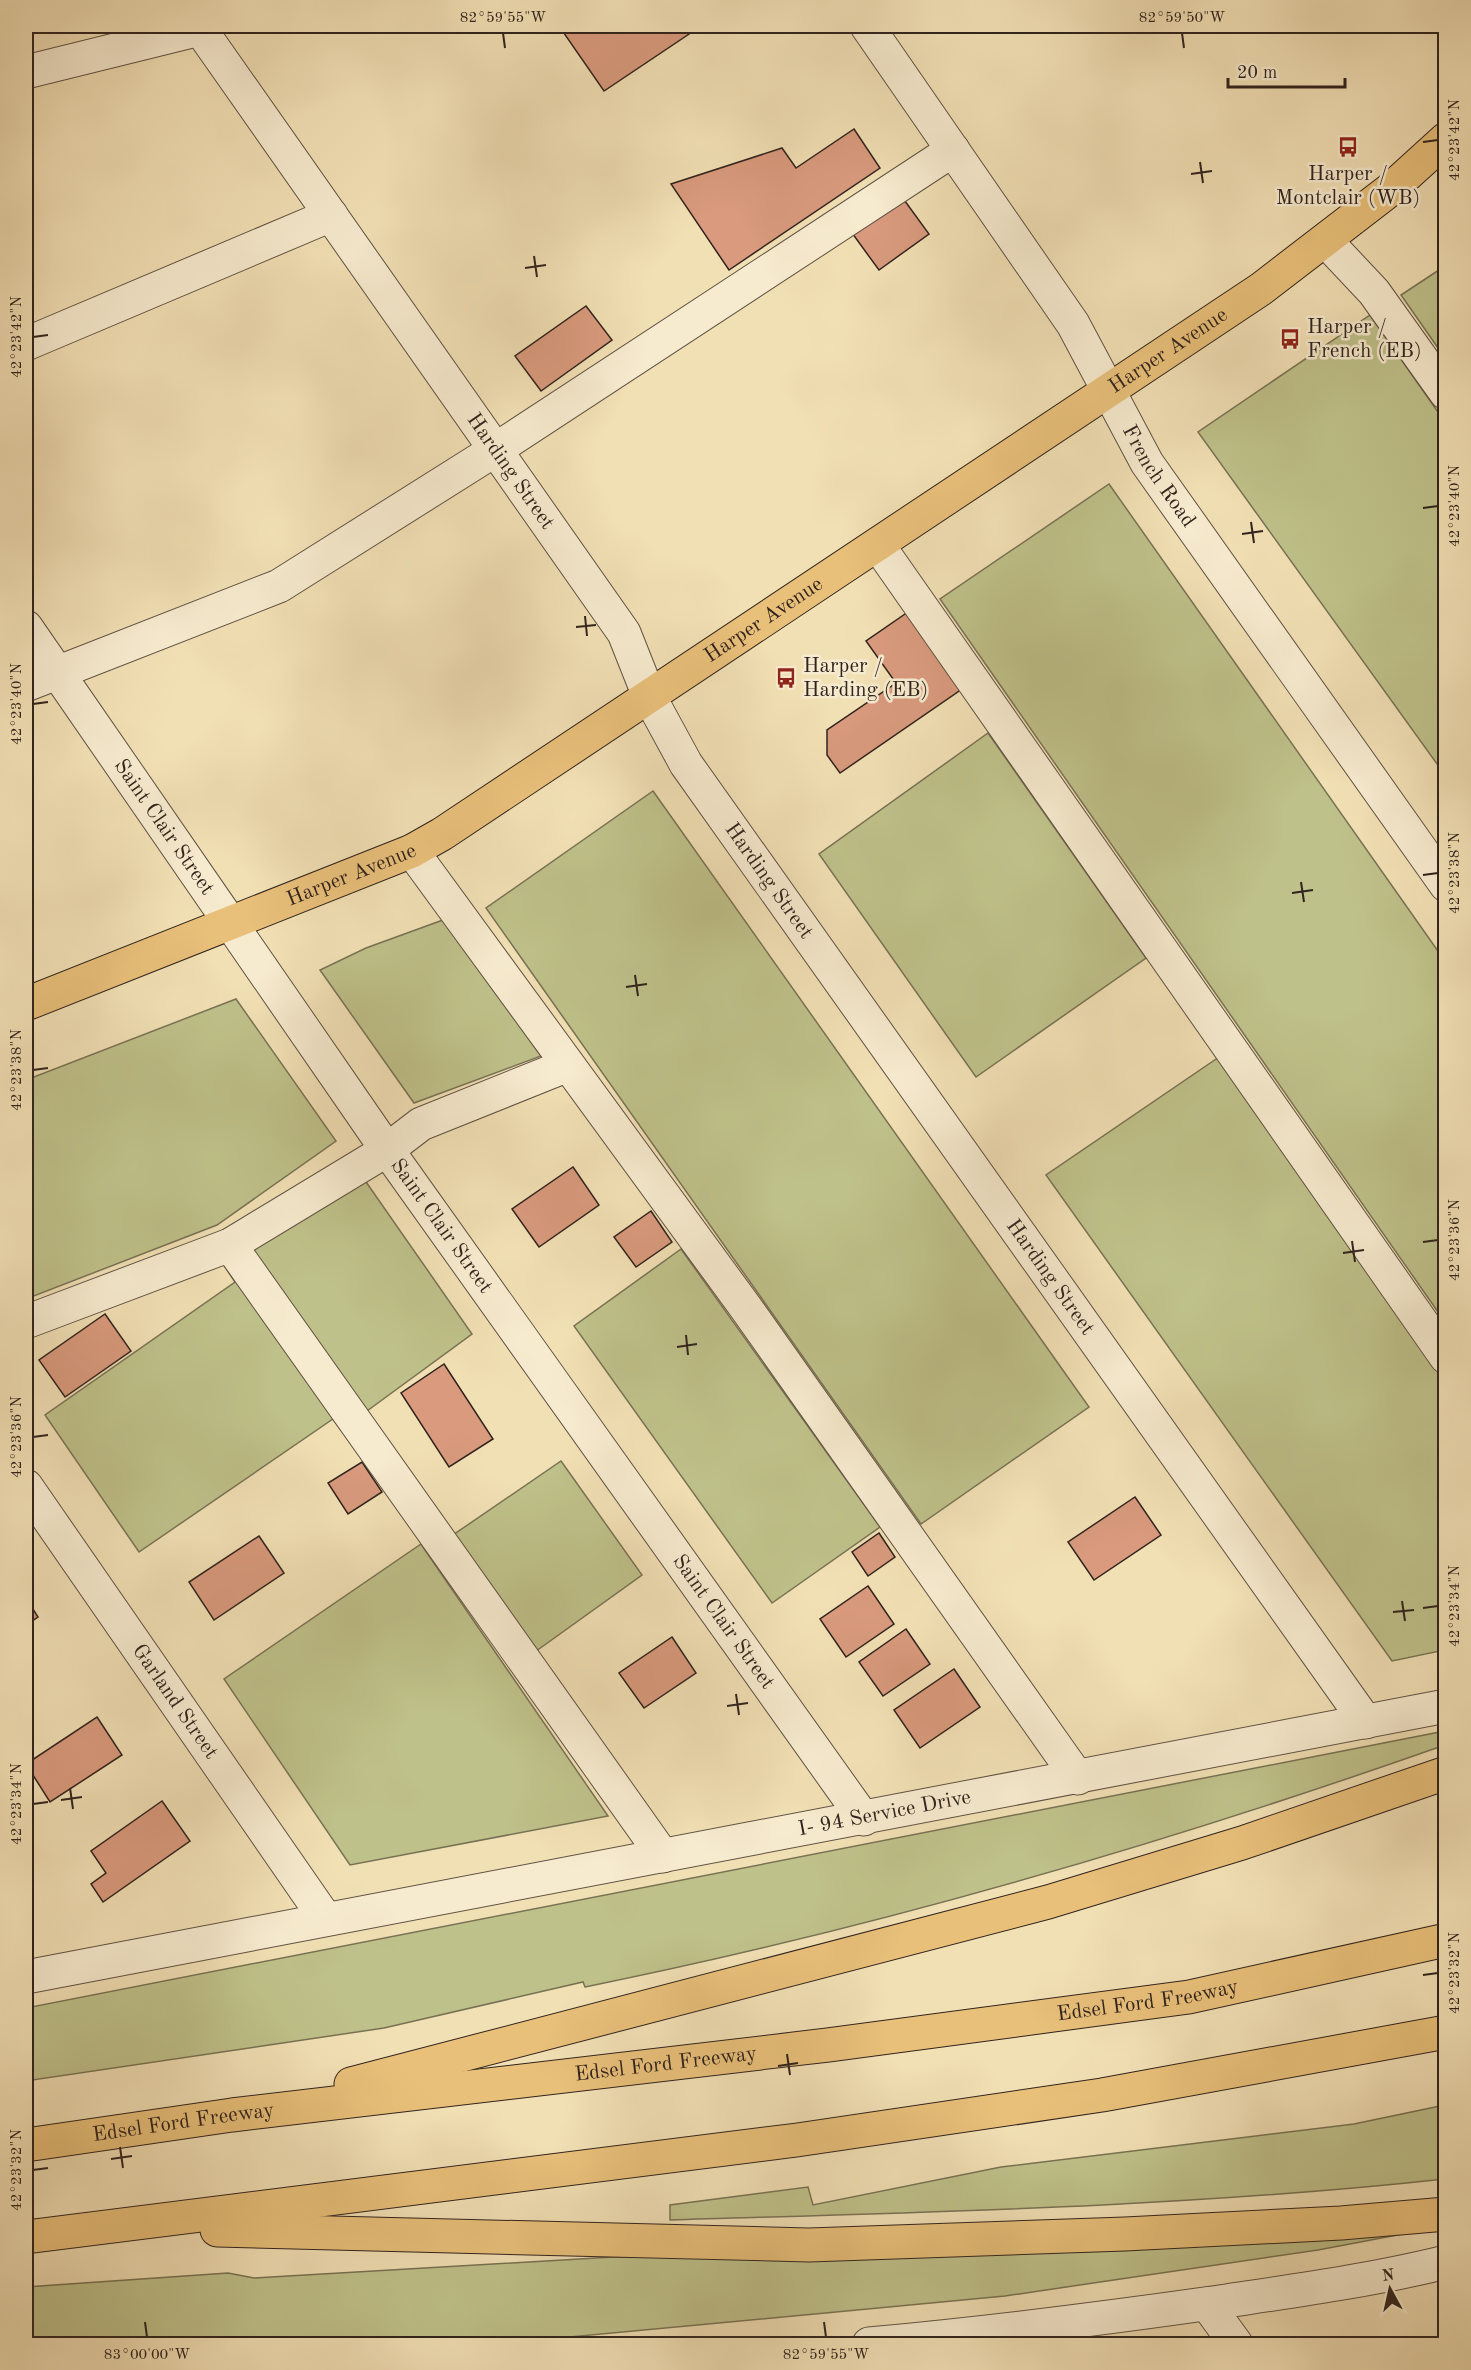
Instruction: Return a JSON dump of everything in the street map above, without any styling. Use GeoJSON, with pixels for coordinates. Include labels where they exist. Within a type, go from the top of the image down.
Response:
{"type":"FeatureCollection","features":[{"type":"Feature","properties":{"kind":"main road","name":"Harper Avenue"},"geometry":{"type":"LineString","coordinates":[[26,1004],[412,851],[442,834],[1261,289],[1326,241],[1446,140]]}},
{"type":"Feature","properties":{"kind":"main road"},"geometry":{"type":"LineString","coordinates":[[232,2115],[1048,1902],[1242,1843],[1446,1773]]}},
{"type":"Feature","properties":{"kind":"main road","name":"Edsel Ford Freeway"},"geometry":{"type":"LineString","coordinates":[[26,2145],[232,2115],[816,2047],[1189,1997],[1446,1940]]}},
{"type":"Feature","properties":{"kind":"main road"},"geometry":{"type":"LineString","coordinates":[[26,2236],[797,2140],[1079,2099],[1446,2031]]}},
{"type":"Feature","properties":{"kind":"main road"},"geometry":{"type":"LineString","coordinates":[[111,2227],[809,2245],[1125,2234],[1341,2223],[1446,2214]]}},
{"type":"Feature","properties":{"kind":"street","name":"French Road"},"geometry":{"type":"LineString","coordinates":[[867,26],[1073,324],[1147,463],[1446,885]]}},
{"type":"Feature","properties":{"kind":"street"},"geometry":{"type":"LineString","coordinates":[[26,72],[199,27]]}},
{"type":"Feature","properties":{"kind":"street","name":"Harding Street"},"geometry":{"type":"LineString","coordinates":[[199,27],[624,633],[649,696],[686,764],[1366,1722]]}},
{"type":"Feature","properties":{"kind":"street"},"geometry":{"type":"LineString","coordinates":[[26,685],[279,586],[495,450],[953,150]]}},
{"type":"Feature","properties":{"kind":"street"},"geometry":{"type":"LineString","coordinates":[[26,344],[331,215]]}},
{"type":"Feature","properties":{"kind":"street"},"geometry":{"type":"LineString","coordinates":[[1326,241],[1374,292],[1446,393]]}},
{"type":"Feature","properties":{"kind":"street"},"geometry":{"type":"LineString","coordinates":[[878,545],[1446,1357]]}},
{"type":"Feature","properties":{"kind":"street","name":"Saint Clair Street"},"geometry":{"type":"LineString","coordinates":[[26,627],[387,1150],[864,1819]]}},
{"type":"Feature","properties":{"kind":"street"},"geometry":{"type":"LineString","coordinates":[[412,851],[746,1308],[1078,1778]]}},
{"type":"Feature","properties":{"kind":"street"},"geometry":{"type":"LineString","coordinates":[[26,1323],[230,1245],[387,1150],[421,1124],[568,1065]]}},
{"type":"Feature","properties":{"kind":"street"},"geometry":{"type":"LineString","coordinates":[[230,1245],[663,1856]]}},
{"type":"Feature","properties":{"kind":"street","name":"Garland Street"},"geometry":{"type":"LineString","coordinates":[[26,1486],[325,1918]]}},
{"type":"Feature","properties":{"kind":"street","name":"I- 94 Service Drive"},"geometry":{"type":"LineString","coordinates":[[325,1918],[864,1819],[1446,1706]]}},
{"type":"Feature","properties":{"kind":"street"},"geometry":{"type":"LineString","coordinates":[[26,1977],[325,1918]]}},
{"type":"Feature","properties":{"kind":"street"},"geometry":{"type":"LineString","coordinates":[[869,2344],[1020,2330],[1384,2277],[1441,2271]]}},
{"type":"Feature","properties":{"kind":"street"},"geometry":{"type":"LineString","coordinates":[[1207,2304],[1236,2344]]}},
{"type":"Feature","properties":{"kind":"green space"},"geometry":{"type":"Polygon","coordinates":[[[1445,266],[1445,358],[1401,295],[1445,266]]]}},
{"type":"Feature","properties":{"kind":"green space"},"geometry":{"type":"Polygon","coordinates":[[[1370,315],[1445,422],[1445,775],[1198,432],[1370,315]]]}},
{"type":"Feature","properties":{"kind":"green space"},"geometry":{"type":"Polygon","coordinates":[[[1109,484],[1445,961],[1445,1322],[940,599],[1109,484]]]}},
{"type":"Feature","properties":{"kind":"green space"},"geometry":{"type":"Polygon","coordinates":[[[988,733],[1146,958],[976,1077],[819,854],[988,733]]]}},
{"type":"Feature","properties":{"kind":"green space"},"geometry":{"type":"Polygon","coordinates":[[[653,791],[1089,1407],[921,1524],[486,908],[653,791]]]}},
{"type":"Feature","properties":{"kind":"green space"},"geometry":{"type":"Polygon","coordinates":[[[443,920],[541,1056],[414,1103],[320,970],[366,948],[443,920]]]}},
{"type":"Feature","properties":{"kind":"green space"},"geometry":{"type":"Polygon","coordinates":[[[236,999],[336,1141],[217,1225],[26,1299],[26,1080],[236,999]]]}},
{"type":"Feature","properties":{"kind":"green space"},"geometry":{"type":"Polygon","coordinates":[[[1222,1055],[1445,1379],[1445,1650],[1392,1661],[1046,1175],[1222,1055]]]}},
{"type":"Feature","properties":{"kind":"green space"},"geometry":{"type":"Polygon","coordinates":[[[357,1169],[472,1334],[341,1430],[333,1419],[139,1552],[45,1415],[235,1282],[221,1261],[357,1169]]]}},
{"type":"Feature","properties":{"kind":"green space"},"geometry":{"type":"Polygon","coordinates":[[[681,1249],[880,1527],[772,1603],[574,1326],[681,1249]]]}},
{"type":"Feature","properties":{"kind":"green space"},"geometry":{"type":"Polygon","coordinates":[[[561,1461],[642,1575],[532,1654],[450,1537],[561,1461]]]}},
{"type":"Feature","properties":{"kind":"green space"},"geometry":{"type":"Polygon","coordinates":[[[421,1544],[608,1816],[350,1865],[224,1679],[421,1544]]]}},
{"type":"Feature","properties":{"kind":"green space"},"geometry":{"type":"Polygon","coordinates":[[[1445,1731],[1445,1745],[1233,1816],[1019,1881],[803,1938],[585,1987],[583,1982],[384,2028],[26,2081],[26,2008],[1445,1731]]]}},
{"type":"Feature","properties":{"kind":"green space"},"geometry":{"type":"Polygon","coordinates":[[[1445,2105],[1445,2179],[1155,2202],[670,2220],[670,2205],[808,2187],[813,2205],[1001,2167],[1354,2124],[1445,2105]]]}},
{"type":"Feature","properties":{"kind":"green space"},"geometry":{"type":"Polygon","coordinates":[[[1445,2226],[1318,2250],[1005,2296],[496,2344],[26,2344],[26,2287],[228,2273],[254,2278],[613,2257],[903,2253],[1445,2226]]]}},
{"type":"Feature","properties":{"kind":"building"},"geometry":{"type":"Polygon","coordinates":[[[559,26],[701,26],[604,91],[559,26]]]}},
{"type":"Feature","properties":{"kind":"building"},"geometry":{"type":"Polygon","coordinates":[[[854,129],[880,168],[729,270],[671,184],[782,148],[796,168],[854,129]]]}},
{"type":"Feature","properties":{"kind":"building"},"geometry":{"type":"Polygon","coordinates":[[[902,197],[929,234],[879,270],[852,233],[902,197]]]}},
{"type":"Feature","properties":{"kind":"building"},"geometry":{"type":"Polygon","coordinates":[[[586,306],[612,340],[541,391],[515,356],[586,306]]]}},
{"type":"Feature","properties":{"kind":"building"},"geometry":{"type":"Polygon","coordinates":[[[908,612],[962,689],[840,773],[827,755],[827,730],[896,683],[866,641],[908,612]]]}},
{"type":"Feature","properties":{"kind":"building"},"geometry":{"type":"Polygon","coordinates":[[[573,1167],[599,1205],[539,1247],[512,1209],[573,1167]]]}},
{"type":"Feature","properties":{"kind":"building"},"geometry":{"type":"Polygon","coordinates":[[[651,1211],[672,1242],[636,1267],[614,1237],[651,1211]]]}},
{"type":"Feature","properties":{"kind":"building"},"geometry":{"type":"Polygon","coordinates":[[[105,1314],[131,1351],[65,1397],[39,1360],[105,1314]]]}},
{"type":"Feature","properties":{"kind":"building"},"geometry":{"type":"Polygon","coordinates":[[[444,1364],[493,1439],[449,1467],[401,1393],[444,1364]]]}},
{"type":"Feature","properties":{"kind":"building"},"geometry":{"type":"Polygon","coordinates":[[[362,1462],[382,1492],[348,1514],[328,1483],[362,1462]]]}},
{"type":"Feature","properties":{"kind":"building"},"geometry":{"type":"Polygon","coordinates":[[[1135,1497],[1161,1535],[1094,1580],[1068,1542],[1135,1497]]]}},
{"type":"Feature","properties":{"kind":"building"},"geometry":{"type":"Polygon","coordinates":[[[879,1533],[895,1557],[868,1576],[852,1552],[879,1533]]]}},
{"type":"Feature","properties":{"kind":"building"},"geometry":{"type":"Polygon","coordinates":[[[259,1536],[284,1573],[214,1620],[189,1582],[259,1536]]]}},
{"type":"Feature","properties":{"kind":"building"},"geometry":{"type":"Polygon","coordinates":[[[868,1586],[894,1624],[846,1657],[820,1619],[868,1586]]]}},
{"type":"Feature","properties":{"kind":"building"},"geometry":{"type":"Polygon","coordinates":[[[26,1598],[38,1617],[26,1625],[26,1598]]]}},
{"type":"Feature","properties":{"kind":"building"},"geometry":{"type":"Polygon","coordinates":[[[906,1629],[930,1664],[883,1696],[859,1662],[906,1629]]]}},
{"type":"Feature","properties":{"kind":"building"},"geometry":{"type":"Polygon","coordinates":[[[672,1637],[696,1673],[644,1708],[619,1673],[672,1637]]]}},
{"type":"Feature","properties":{"kind":"building"},"geometry":{"type":"Polygon","coordinates":[[[954,1669],[980,1707],[920,1748],[894,1710],[954,1669]]]}},
{"type":"Feature","properties":{"kind":"building"},"geometry":{"type":"Polygon","coordinates":[[[97,1717],[122,1755],[50,1802],[26,1764],[97,1717]]]}},
{"type":"Feature","properties":{"kind":"building"},"geometry":{"type":"Polygon","coordinates":[[[162,1801],[190,1841],[103,1902],[91,1884],[106,1873],[91,1851],[162,1801]]]}},
{"type":"Feature","properties":{"kind":"place","name":"Harper / Montclair (WB)"},"geometry":{"type":"Point","coordinates":[1348,147]}},
{"type":"Feature","properties":{"kind":"place","name":"Harper / French (EB)"},"geometry":{"type":"Point","coordinates":[1290,339]}},
{"type":"Feature","properties":{"kind":"place","name":"Harper / Harding (EB)"},"geometry":{"type":"Point","coordinates":[786,678]}}]}
